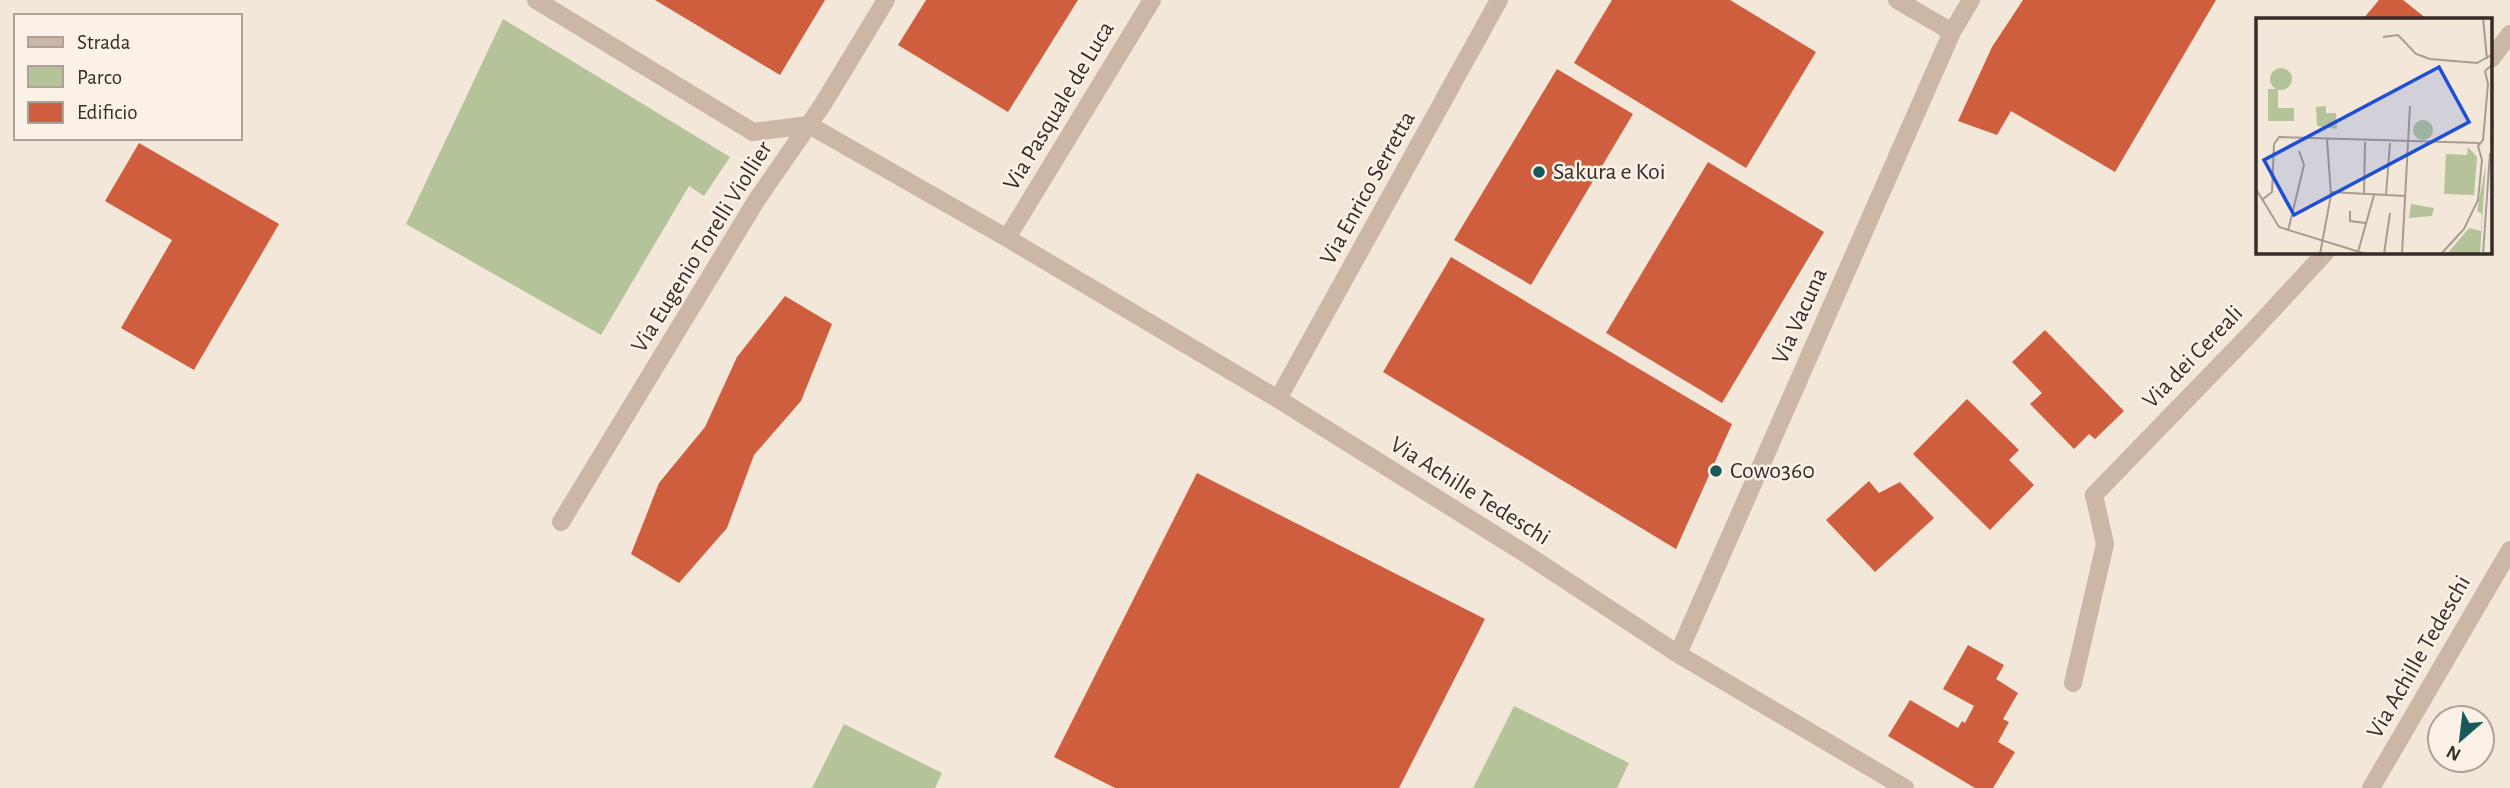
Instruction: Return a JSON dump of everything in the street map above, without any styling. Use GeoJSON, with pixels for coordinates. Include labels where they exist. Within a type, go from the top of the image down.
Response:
{"type":"FeatureCollection","features":[{"type":"Feature","properties":{"kind":"street"},"geometry":{"type":"LineString","coordinates":[[536,0],[753,132],[809,125]]}},
{"type":"Feature","properties":{"kind":"street","name":"Via Eugenio Torelli Viollier"},"geometry":{"type":"LineString","coordinates":[[561,522],[756,201],[809,125],[886,0]]}},
{"type":"Feature","properties":{"kind":"street","name":"Via Pasquale de Luca"},"geometry":{"type":"LineString","coordinates":[[1007,238],[1152,0]]}},
{"type":"Feature","properties":{"kind":"street","name":"Via Enrico Serretta"},"geometry":{"type":"LineString","coordinates":[[1278,399],[1499,0]]}},
{"type":"Feature","properties":{"kind":"street"},"geometry":{"type":"LineString","coordinates":[[1897,0],[1952,32]]}},
{"type":"Feature","properties":{"kind":"street","name":"Via Vacuna"},"geometry":{"type":"LineString","coordinates":[[1678,654],[1952,32],[1971,0]]}},
{"type":"Feature","properties":{"kind":"street"},"geometry":{"type":"LineString","coordinates":[[2492,58],[2510,34]]}},
{"type":"Feature","properties":{"kind":"street","name":"Via Achille Tedeschi"},"geometry":{"type":"LineString","coordinates":[[809,125],[1007,238],[1278,399],[1526,554],[1678,654],[1905,788]]}},
{"type":"Feature","properties":{"kind":"street","name":"Via dei Cereali"},"geometry":{"type":"LineString","coordinates":[[2073,683],[2105,544],[2094,495],[2324,254]]}},
{"type":"Feature","properties":{"kind":"street","name":"Via Achille Tedeschi"},"geometry":{"type":"LineString","coordinates":[[2371,788],[2510,550]]}},
{"type":"Feature","properties":{"kind":"green space"},"geometry":{"type":"Polygon","coordinates":[[[503,19],[730,157],[704,196],[689,186],[601,335],[406,224],[503,19]]]}},
{"type":"Feature","properties":{"kind":"green space"},"geometry":{"type":"Polygon","coordinates":[[[1514,706],[1629,763],[1617,788],[1473,788],[1514,706]]]}},
{"type":"Feature","properties":{"kind":"green space"},"geometry":{"type":"Polygon","coordinates":[[[844,724],[942,773],[935,788],[812,788],[844,724]]]}},
{"type":"Feature","properties":{"kind":"building"},"geometry":{"type":"Polygon","coordinates":[[[655,0],[825,0],[780,75],[655,0]]]}},
{"type":"Feature","properties":{"kind":"building"},"geometry":{"type":"Polygon","coordinates":[[[926,0],[1078,0],[1008,112],[898,45],[926,0]]]}},
{"type":"Feature","properties":{"kind":"building"},"geometry":{"type":"Polygon","coordinates":[[[1612,0],[1730,0],[1816,52],[1746,168],[1574,63],[1612,0]]]}},
{"type":"Feature","properties":{"kind":"building"},"geometry":{"type":"Polygon","coordinates":[[[2023,0],[2216,0],[2115,172],[2011,111],[1997,135],[1958,121],[1992,47],[2023,0]]]}},
{"type":"Feature","properties":{"kind":"building"},"geometry":{"type":"Polygon","coordinates":[[[2379,0],[2403,0],[2426,18],[2364,18],[2379,0]]]}},
{"type":"Feature","properties":{"kind":"building"},"geometry":{"type":"Polygon","coordinates":[[[1557,69],[1633,114],[1531,285],[1454,240],[1557,69]]]}},
{"type":"Feature","properties":{"kind":"building"},"geometry":{"type":"Polygon","coordinates":[[[139,143],[279,224],[194,370],[121,328],[172,240],[105,201],[139,143]]]}},
{"type":"Feature","properties":{"kind":"building"},"geometry":{"type":"Polygon","coordinates":[[[1708,162],[1824,232],[1722,403],[1606,333],[1708,162]]]}},
{"type":"Feature","properties":{"kind":"building"},"geometry":{"type":"Polygon","coordinates":[[[1451,257],[1732,424],[1676,549],[1383,372],[1451,257]]]}},
{"type":"Feature","properties":{"kind":"building"},"geometry":{"type":"Polygon","coordinates":[[[785,296],[832,324],[801,401],[754,455],[727,528],[679,583],[631,554],[659,483],[705,427],[737,357],[785,296]]]}},
{"type":"Feature","properties":{"kind":"building"},"geometry":{"type":"Polygon","coordinates":[[[2045,330],[2124,411],[2095,439],[2089,434],[2074,449],[2030,404],[2042,393],[2012,362],[2045,330]]]}},
{"type":"Feature","properties":{"kind":"building"},"geometry":{"type":"Polygon","coordinates":[[[1967,399],[2019,450],[2009,460],[2034,485],[1990,530],[1913,454],[1967,399]]]}},
{"type":"Feature","properties":{"kind":"building"},"geometry":{"type":"Polygon","coordinates":[[[1197,473],[1485,619],[1399,788],[1115,788],[1054,757],[1197,473]]]}},
{"type":"Feature","properties":{"kind":"building"},"geometry":{"type":"Polygon","coordinates":[[[1869,481],[1879,493],[1900,482],[1934,518],[1875,572],[1826,520],[1869,481]]]}},
{"type":"Feature","properties":{"kind":"building"},"geometry":{"type":"Polygon","coordinates":[[[1968,645],[2004,665],[1996,679],[2018,693],[2003,719],[2009,722],[1998,742],[2015,752],[1993,788],[1975,788],[1888,736],[1910,700],[1958,728],[1962,721],[1965,723],[1974,706],[1943,689],[1968,645]]]}},
{"type":"Feature","properties":{"kind":"place","name":"Sakura e Koi"},"geometry":{"type":"Point","coordinates":[1539,172]}},
{"type":"Feature","properties":{"kind":"place","name":"Cowo360"},"geometry":{"type":"Point","coordinates":[1716,471]}}]}
